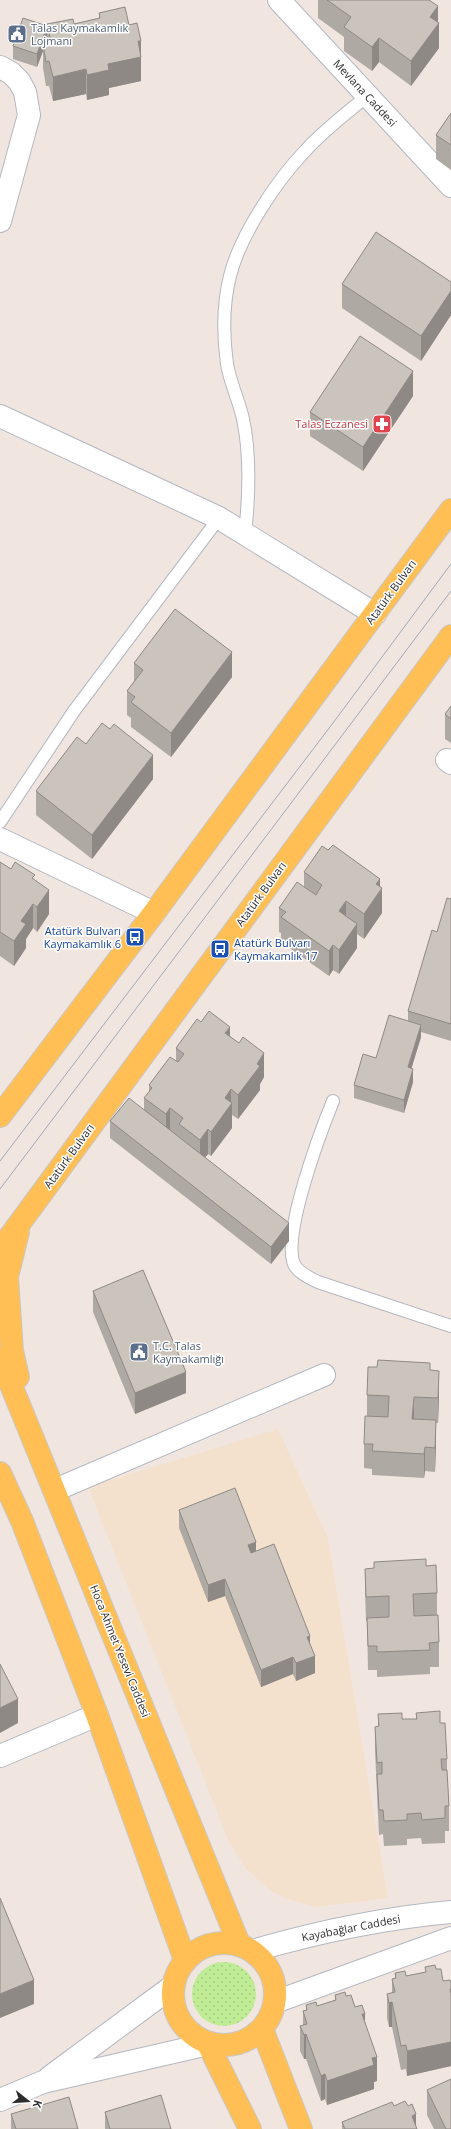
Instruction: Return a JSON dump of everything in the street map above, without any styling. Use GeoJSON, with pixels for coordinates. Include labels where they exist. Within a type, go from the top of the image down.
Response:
{"type":"FeatureCollection","features":[{"type":"Feature","properties":{"kind":"main road","name":"Atatürk Bulvarı"},"geometry":{"type":"LineString","coordinates":[[0,1116],[154,913],[451,510]]}},
{"type":"Feature","properties":{"kind":"main road","name":"Atatürk Bulvarı"},"geometry":{"type":"LineString","coordinates":[[0,1250],[451,636]]}},
{"type":"Feature","properties":{"kind":"main road"},"geometry":{"type":"LineString","coordinates":[[21,1222],[7,1277],[7,1304],[12,1351],[30,1431]]}},
{"type":"Feature","properties":{"kind":"main road","name":"Hoca Ahmet Yesevi Caddesi"},"geometry":{"type":"LineString","coordinates":[[0,1358],[246,1948]]}},
{"type":"Feature","properties":{"kind":"main road"},"geometry":{"type":"LineString","coordinates":[[0,1473],[22,1521],[97,1715],[185,1960]]}},
{"type":"Feature","properties":{"kind":"main road"},"geometry":{"type":"LineString","coordinates":[[225,1942],[246,1948],[263,1961],[271,1973],[275,1987],[275,2002],[270,2017],[262,2029],[251,2038],[237,2044],[222,2046],[208,2044],[195,2037],[184,2027],[176,2015],[172,2001],[173,1986],[177,1972],[185,1960],[196,1950],[210,1944],[225,1942]]}},
{"type":"Feature","properties":{"kind":"main road"},"geometry":{"type":"LineString","coordinates":[[262,2029],[301,2129]]}},
{"type":"Feature","properties":{"kind":"main road"},"geometry":{"type":"LineString","coordinates":[[208,2044],[250,2129]]}},
{"type":"Feature","properties":{"kind":"street","name":"Mevlana Caddesi"},"geometry":{"type":"LineString","coordinates":[[282,1],[367,96],[451,186]]}},
{"type":"Feature","properties":{"kind":"street"},"geometry":{"type":"LineString","coordinates":[[0,67],[11,73],[19,81],[25,92],[29,115],[0,221]]}},
{"type":"Feature","properties":{"kind":"street"},"geometry":{"type":"LineString","coordinates":[[0,416],[219,518],[375,614]]}},
{"type":"Feature","properties":{"kind":"street"},"geometry":{"type":"LineString","coordinates":[[0,839],[154,913]]}},
{"type":"Feature","properties":{"kind":"street"},"geometry":{"type":"LineString","coordinates":[[55,1490],[324,1375]]}},
{"type":"Feature","properties":{"kind":"street"},"geometry":{"type":"LineString","coordinates":[[0,1756],[97,1715]]}},
{"type":"Feature","properties":{"kind":"street","name":"Kayabağlar Caddesi"},"geometry":{"type":"LineString","coordinates":[[246,1948],[356,1925],[451,1912]]}},
{"type":"Feature","properties":{"kind":"street"},"geometry":{"type":"LineString","coordinates":[[275,2002],[451,1938]]}},
{"type":"Feature","properties":{"kind":"street"},"geometry":{"type":"LineString","coordinates":[[43,2082],[173,1986]]}},
{"type":"Feature","properties":{"kind":"street"},"geometry":{"type":"LineString","coordinates":[[0,2100],[43,2082],[208,2044]]}},
{"type":"Feature","properties":{"kind":"lane"},"geometry":{"type":"LineString","coordinates":[[245,534],[249,501],[246,440],[243,418],[227,363],[224,328],[230,276],[249,230],[274,188],[306,149],[367,96]]}},
{"type":"Feature","properties":{"kind":"lane"},"geometry":{"type":"LineString","coordinates":[[0,822],[74,711],[219,518]]}},
{"type":"Feature","properties":{"kind":"lane"},"geometry":{"type":"LineString","coordinates":[[332,1101],[297,1209],[291,1251],[294,1265],[304,1275],[318,1282],[451,1326]]}},
{"type":"Feature","properties":{"kind":"shaded area"},"geometry":{"type":"Polygon","coordinates":[[[278,1429],[328,1538],[388,1898],[316,1907],[287,1899],[271,1891],[246,1869],[229,1842],[88,1487],[278,1429]]]}},
{"type":"Feature","properties":{"kind":"green space"},"geometry":{"type":"Polygon","coordinates":[[[218,1962],[230,1962],[247,1971],[254,1982],[256,1994],[254,2006],[247,2017],[230,2026],[218,2026],[206,2021],[197,2012],[192,2000],[192,1988],[197,1976],[206,1967],[218,1962]]]}},
{"type":"Feature","properties":{"kind":"building"},"geometry":{"type":"Polygon","coordinates":[[[327,0],[429,0],[438,6],[430,17],[439,23],[411,61],[379,38],[372,47],[344,27],[351,17],[327,0]]]}},
{"type":"Feature","properties":{"kind":"building"},"geometry":{"type":"Polygon","coordinates":[[[125,7],[129,25],[137,23],[141,41],[138,41],[141,57],[108,64],[109,70],[87,75],[86,69],[53,77],[49,61],[46,62],[43,44],[51,42],[47,24],[73,19],[74,24],[100,18],[99,13],[125,7]]]}},
{"type":"Feature","properties":{"kind":"building"},"geometry":{"type":"Polygon","coordinates":[[[23,18],[47,26],[37,54],[13,46],[23,18]]]}},
{"type":"Feature","properties":{"kind":"building"},"geometry":{"type":"Polygon","coordinates":[[[451,113],[451,145],[436,135],[451,113]]]}},
{"type":"Feature","properties":{"kind":"building"},"geometry":{"type":"Polygon","coordinates":[[[376,232],[451,282],[451,291],[421,336],[342,284],[376,232]]]}},
{"type":"Feature","properties":{"kind":"building"},"geometry":{"type":"Polygon","coordinates":[[[360,336],[413,371],[363,447],[310,412],[360,336]]]}},
{"type":"Feature","properties":{"kind":"building"},"geometry":{"type":"Polygon","coordinates":[[[175,609],[232,652],[171,733],[131,702],[135,697],[127,691],[143,670],[134,663],[175,609]]]}},
{"type":"Feature","properties":{"kind":"building"},"geometry":{"type":"Polygon","coordinates":[[[451,706],[451,719],[445,714],[451,706]]]}},
{"type":"Feature","properties":{"kind":"building"},"geometry":{"type":"Polygon","coordinates":[[[102,723],[110,729],[114,724],[153,755],[92,835],[36,791],[77,737],[86,744],[102,723]]]}},
{"type":"Feature","properties":{"kind":"building"},"geometry":{"type":"Polygon","coordinates":[[[333,845],[380,879],[376,884],[382,888],[364,914],[346,901],[339,911],[357,924],[339,950],[333,945],[329,951],[281,917],[286,912],[279,908],[297,882],[316,895],[322,885],[304,872],[322,846],[328,850],[333,845]]]}},
{"type":"Feature","properties":{"kind":"building"},"geometry":{"type":"Polygon","coordinates":[[[0,862],[11,869],[15,862],[35,875],[32,878],[49,890],[37,907],[33,904],[21,921],[26,924],[14,941],[0,932],[0,862]]]}},
{"type":"Feature","properties":{"kind":"building"},"geometry":{"type":"Polygon","coordinates":[[[447,898],[451,899],[451,1024],[408,1011],[432,930],[437,932],[447,898]]]}},
{"type":"Feature","properties":{"kind":"building"},"geometry":{"type":"Polygon","coordinates":[[[209,1011],[230,1027],[225,1033],[239,1043],[243,1037],[264,1053],[257,1064],[260,1066],[238,1095],[231,1089],[225,1098],[232,1103],[211,1132],[208,1129],[200,1140],[179,1124],[183,1118],[170,1108],[166,1114],[144,1098],[152,1088],[149,1085],[170,1057],[178,1062],[184,1054],[176,1048],[197,1019],[201,1022],[209,1011]]]}},
{"type":"Feature","properties":{"kind":"building"},"geometry":{"type":"Polygon","coordinates":[[[389,1015],[421,1025],[408,1067],[413,1069],[404,1100],[354,1085],[363,1054],[376,1058],[389,1015]]]}},
{"type":"Feature","properties":{"kind":"building"},"geometry":{"type":"Polygon","coordinates":[[[129,1098],[289,1223],[271,1247],[110,1121],[129,1098]]]}},
{"type":"Feature","properties":{"kind":"building","name":"T.C. Talas Kaymakamlığı"},"geometry":{"type":"Polygon","coordinates":[[[143,1270],[186,1372],[135,1393],[93,1291],[143,1270]]]}},
{"type":"Feature","properties":{"kind":"building"},"geometry":{"type":"Polygon","coordinates":[[[378,1360],[430,1363],[430,1370],[439,1371],[438,1398],[414,1397],[412,1419],[436,1420],[435,1448],[425,1447],[424,1454],[372,1451],[373,1444],[364,1444],[365,1416],[388,1417],[389,1396],[367,1395],[368,1367],[377,1367],[378,1360]]]}},
{"type":"Feature","properties":{"kind":"building"},"geometry":{"type":"Polygon","coordinates":[[[235,1488],[256,1542],[248,1545],[251,1553],[274,1544],[310,1636],[307,1637],[315,1656],[296,1663],[293,1657],[261,1670],[225,1579],[208,1585],[179,1510],[235,1488]]]}},
{"type":"Feature","properties":{"kind":"building"},"geometry":{"type":"Polygon","coordinates":[[[426,1559],[426,1566],[436,1565],[437,1593],[413,1594],[414,1616],[438,1615],[439,1642],[429,1643],[430,1650],[377,1652],[377,1646],[368,1646],[367,1618],[389,1617],[389,1596],[366,1597],[365,1569],[374,1568],[374,1562],[426,1559]]]}},
{"type":"Feature","properties":{"kind":"building"},"geometry":{"type":"Polygon","coordinates":[[[0,1664],[18,1699],[0,1708],[0,1664]]]}},
{"type":"Feature","properties":{"kind":"building"},"geometry":{"type":"Polygon","coordinates":[[[440,1711],[440,1723],[445,1723],[447,1759],[441,1759],[442,1770],[447,1770],[449,1806],[445,1806],[445,1818],[422,1820],[421,1813],[407,1814],[407,1820],[384,1821],[383,1810],[379,1810],[377,1774],[382,1774],[382,1762],[377,1763],[375,1727],[379,1726],[378,1714],[402,1713],[402,1719],[417,1719],[416,1713],[440,1711]]]}},
{"type":"Feature","properties":{"kind":"building"},"geometry":{"type":"Polygon","coordinates":[[[0,1898],[34,1980],[0,1994],[0,1898]]]}},
{"type":"Feature","properties":{"kind":"building"},"geometry":{"type":"Polygon","coordinates":[[[435,1965],[436,1969],[441,1969],[443,1981],[450,1980],[451,1983],[451,2042],[407,2051],[406,2045],[401,2046],[392,2002],[389,2003],[387,1994],[395,1992],[392,1979],[396,1978],[395,1973],[405,1971],[406,1976],[426,1972],[425,1967],[435,1965]]]}},
{"type":"Feature","properties":{"kind":"building"},"geometry":{"type":"Polygon","coordinates":[[[345,1992],[346,1996],[351,1995],[355,2007],[362,2005],[365,2014],[362,2014],[377,2057],[372,2058],[374,2065],[327,2081],[325,2074],[321,2076],[306,2034],[304,2035],[300,2026],[307,2024],[303,2011],[307,2010],[306,2005],[316,2002],[317,2006],[336,2000],[335,1995],[345,1992]]]}},
{"type":"Feature","properties":{"kind":"building"},"geometry":{"type":"Polygon","coordinates":[[[451,2079],[451,2129],[446,2129],[427,2090],[451,2079]]]}},
{"type":"Feature","properties":{"kind":"building"},"geometry":{"type":"Polygon","coordinates":[[[161,2095],[171,2129],[110,2129],[105,2112],[161,2095]]]}},
{"type":"Feature","properties":{"kind":"building"},"geometry":{"type":"Polygon","coordinates":[[[69,2097],[78,2129],[16,2129],[11,2114],[69,2097]]]}},
{"type":"Feature","properties":{"kind":"building"},"geometry":{"type":"Polygon","coordinates":[[[405,2101],[408,2106],[412,2104],[416,2114],[412,2116],[417,2129],[345,2129],[342,2122],[392,2102],[394,2106],[405,2101]]]}},
{"type":"Feature","properties":{"kind":"tram line"},"geometry":{"type":"LineString","coordinates":[[0,1161],[333,723],[451,564]]}},
{"type":"Feature","properties":{"kind":"tram line"},"geometry":{"type":"LineString","coordinates":[[0,1189],[451,591]]}},
{"type":"Feature","properties":{"kind":"place","name":"Talas Kaymakamlık Lojmanı"},"geometry":{"type":"Point","coordinates":[17,34]}},
{"type":"Feature","properties":{"kind":"place","name":"Talas Eczanesi"},"geometry":{"type":"Point","coordinates":[382,424]}},
{"type":"Feature","properties":{"kind":"place","name":"Atatürk Bulvarı Kaymakamlık 6"},"geometry":{"type":"Point","coordinates":[135,937]}},
{"type":"Feature","properties":{"kind":"place","name":"Atatürk Bulvarı Kaymakamlık 17"},"geometry":{"type":"Point","coordinates":[220,949]}},
{"type":"Feature","properties":{"kind":"place","name":"T.C. Talas Kaymakamlığı"},"geometry":{"type":"Point","coordinates":[139,1352]}}]}
